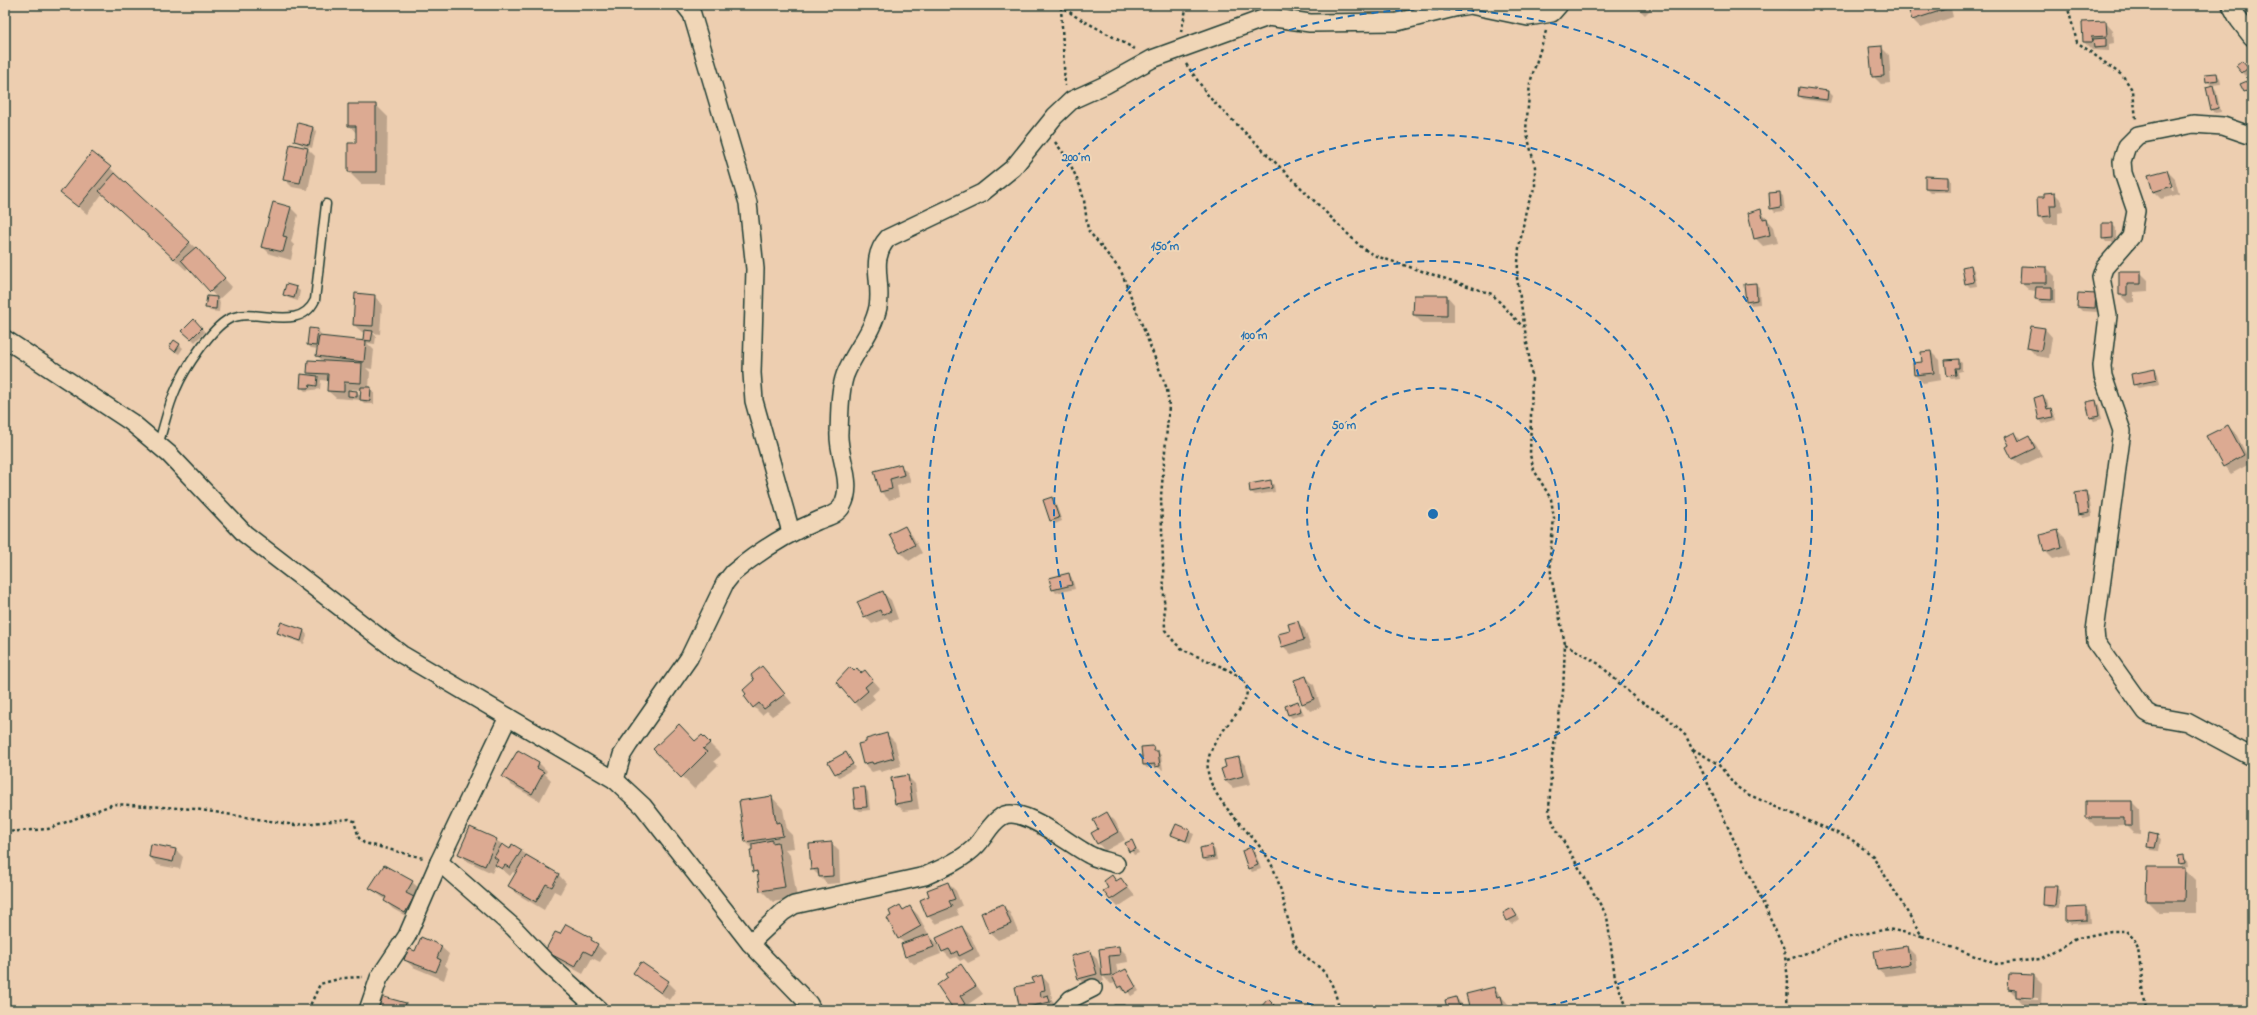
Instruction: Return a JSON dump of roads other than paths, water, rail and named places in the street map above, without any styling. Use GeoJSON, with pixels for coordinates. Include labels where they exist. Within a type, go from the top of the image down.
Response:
{"type":"FeatureCollection","features":[{"type":"Feature","properties":{"kind":"street"},"geometry":{"type":"LineString","coordinates":[[686,5],[692,14],[748,203],[755,269],[752,373],[754,401],[791,532]]}},
{"type":"Feature","properties":{"kind":"street"},"geometry":{"type":"LineString","coordinates":[[2231,5],[2239,20],[2252,37]]}},
{"type":"Feature","properties":{"kind":"street"},"geometry":{"type":"LineString","coordinates":[[615,780],[622,755],[690,658],[726,583],[744,563],[791,532],[837,513],[843,505],[846,489],[846,474],[838,442],[843,381],[873,322],[878,306],[878,256],[881,246],[888,238],[982,193],[1012,168],[1066,103],[1105,85],[1152,59],[1268,17],[1310,23],[1396,22],[1458,6],[1470,6],[1528,17],[1555,9]]}},
{"type":"Feature","properties":{"kind":"street"},"geometry":{"type":"LineString","coordinates":[[2252,136],[2209,123],[2193,124],[2138,135],[2127,146],[2122,161],[2123,173],[2136,211],[2136,222],[2131,237],[2104,268],[2101,278],[2108,316],[2102,366],[2103,376],[2122,431],[2095,631],[2096,642],[2146,712],[2153,716],[2187,722],[2252,757]]}},
{"type":"Feature","properties":{"kind":"street"},"geometry":{"type":"LineString","coordinates":[[5,339],[131,422],[158,445],[245,534],[402,654],[615,780],[643,806],[750,943],[809,1004],[812,1010]]}},
{"type":"Feature","properties":{"kind":"street"},"geometry":{"type":"LineString","coordinates":[[368,1010],[379,978],[407,936],[439,862],[508,717]]}},
{"type":"Feature","properties":{"kind":"street"},"geometry":{"type":"LineString","coordinates":[[750,943],[783,912],[794,905],[926,876],[941,869],[964,856],[976,846],[1001,817],[1009,814],[1031,819],[1092,856],[1116,864]]}},
{"type":"Feature","properties":{"kind":"street"},"geometry":{"type":"LineString","coordinates":[[439,862],[514,927],[547,963],[599,1010]]}},
{"type":"Feature","properties":{"kind":"street"},"geometry":{"type":"LineString","coordinates":[[1061,1010],[1072,999],[1093,988]]}},
{"type":"Feature","properties":{"kind":"lane"},"geometry":{"type":"LineString","coordinates":[[158,445],[176,389],[216,329],[229,319],[241,315],[294,318],[312,308],[315,300],[326,204]]}}]}
